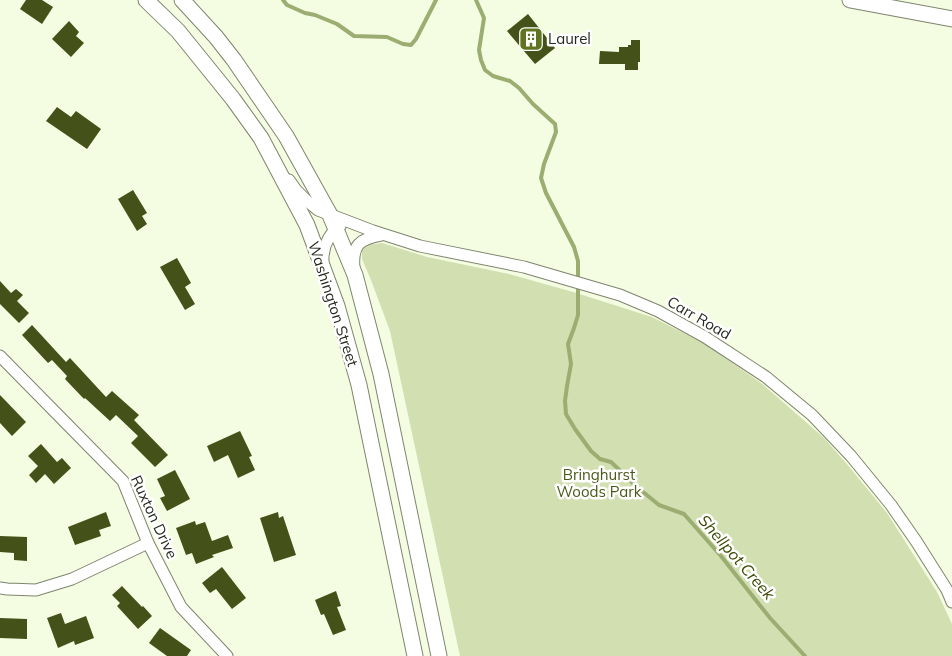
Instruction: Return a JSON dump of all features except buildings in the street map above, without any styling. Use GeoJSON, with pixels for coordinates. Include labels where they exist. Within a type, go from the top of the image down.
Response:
{"type":"FeatureCollection","features":[{"type":"Feature","properties":{"kind":"main road","name":"Washington Street"},"geometry":{"type":"LineString","coordinates":[[146,0],[178,31],[233,99],[261,138],[307,225],[337,306],[359,385],[416,656]]}},
{"type":"Feature","properties":{"kind":"main road"},"geometry":{"type":"LineString","coordinates":[[850,0],[952,19]]}},
{"type":"Feature","properties":{"kind":"main road","name":"Washington Street"},"geometry":{"type":"LineString","coordinates":[[184,1],[228,52],[286,136],[330,215],[355,275],[381,374],[440,656]]}},
{"type":"Feature","properties":{"kind":"street","name":"Carr Road"},"geometry":{"type":"LineString","coordinates":[[261,138],[296,190],[318,210],[420,246],[524,268],[620,295],[658,311],[706,337],[766,377],[812,415],[851,456],[906,526],[947,590],[952,602]]}},
{"type":"Feature","properties":{"kind":"street"},"geometry":{"type":"LineString","coordinates":[[324,271],[323,254],[326,244],[336,229],[351,223]]}},
{"type":"Feature","properties":{"kind":"street"},"geometry":{"type":"LineString","coordinates":[[355,275],[353,265],[356,245],[364,239],[383,234]]}},
{"type":"Feature","properties":{"kind":"street","name":"Ruxton Drive"},"geometry":{"type":"LineString","coordinates":[[0,356],[122,481],[148,543],[181,607],[227,656]]}},
{"type":"Feature","properties":{"kind":"street"},"geometry":{"type":"LineString","coordinates":[[0,588],[36,590],[72,579],[148,543]]}},
{"type":"Feature","properties":{"kind":"green space","name":"Bringhurst Woods Park"},"geometry":{"type":"Polygon","coordinates":[[[382,243],[427,257],[509,274],[652,317],[705,344],[761,383],[823,437],[887,513],[937,592],[952,624],[952,656],[460,656],[390,331],[362,259],[362,251],[367,245],[382,243]]]}},
{"type":"Feature","properties":{"kind":"waterway","name":"Shellpot Creek"},"geometry":{"type":"LineString","coordinates":[[283,0],[287,5],[337,24],[354,36],[387,37],[403,44],[411,45],[436,0]]}},
{"type":"Feature","properties":{"kind":"waterway","name":"Shellpot Creek"},"geometry":{"type":"LineString","coordinates":[[476,0],[484,18],[479,50],[485,70],[493,76],[510,81],[555,124],[556,132],[541,178],[546,193],[574,247],[578,261],[578,315],[568,344],[571,364],[565,401],[566,414],[591,451],[600,459],[611,462],[659,505],[684,514],[721,556],[770,618],[805,656]]}},
{"type":"Feature","properties":{"kind":"place","name":"Laurel"},"geometry":{"type":"Point","coordinates":[531,39]}}]}
